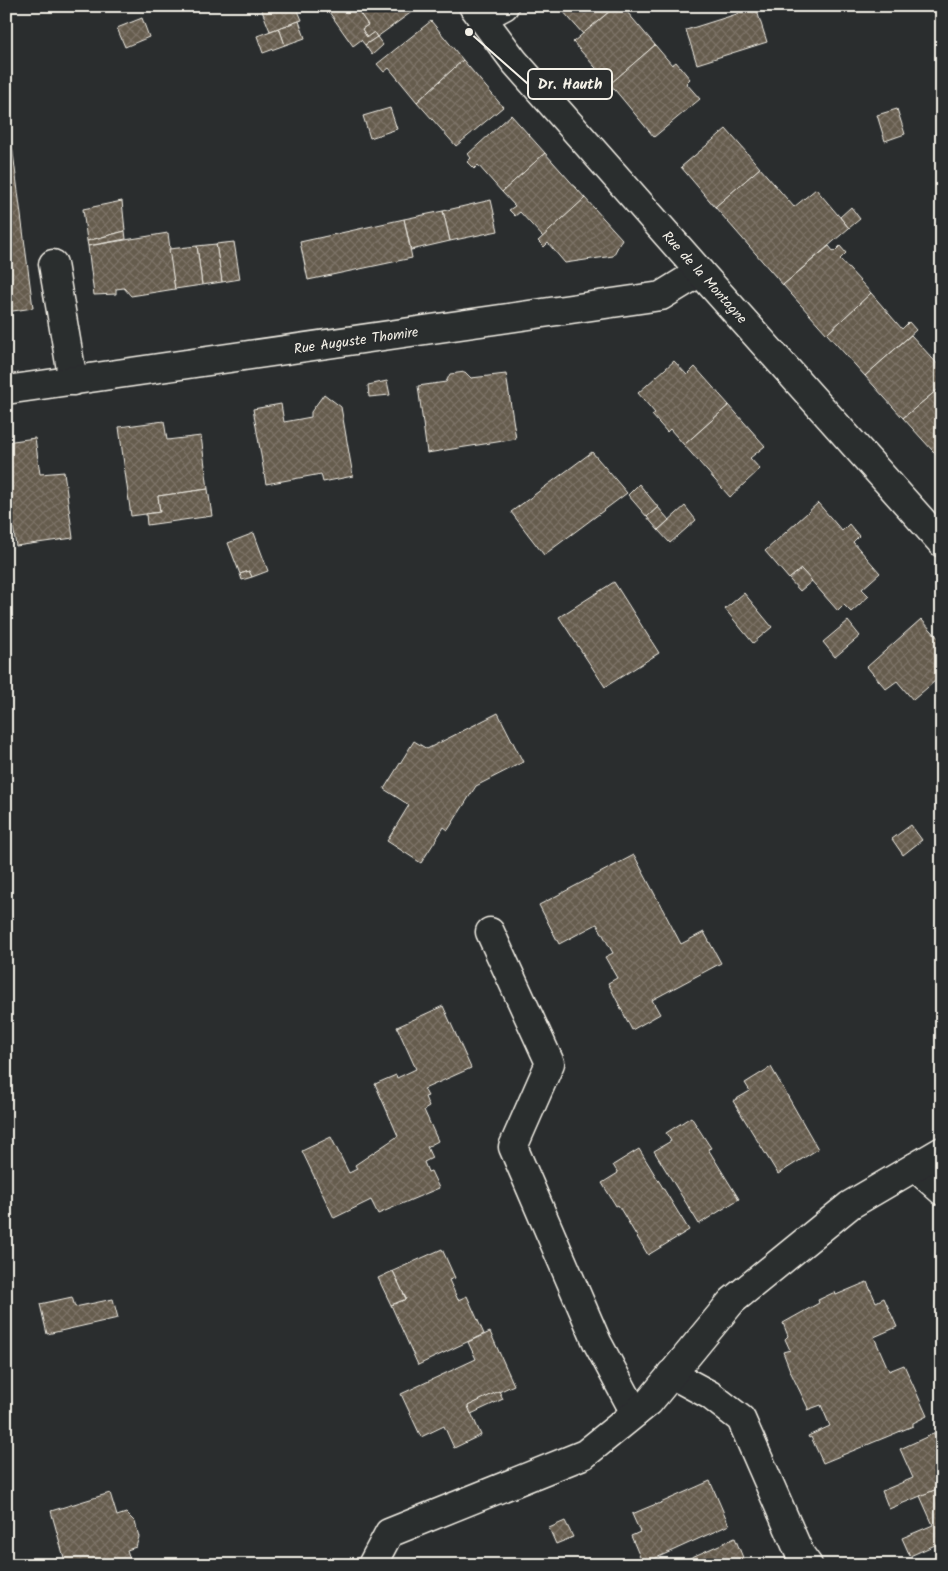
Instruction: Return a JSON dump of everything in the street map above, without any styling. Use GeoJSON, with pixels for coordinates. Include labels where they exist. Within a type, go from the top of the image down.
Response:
{"type":"FeatureCollection","features":[{"type":"Feature","properties":{"kind":"street","name":"Rue de la Montagne"},"geometry":{"type":"LineString","coordinates":[[486,10],[514,61],[942,543]]}},
{"type":"Feature","properties":{"kind":"street"},"geometry":{"type":"LineString","coordinates":[[53,264],[73,381]]}},
{"type":"Feature","properties":{"kind":"street","name":"Rue Auguste Thomire"},"geometry":{"type":"LineString","coordinates":[[6,390],[661,296],[700,272]]}},
{"type":"Feature","properties":{"kind":"street"},"geometry":{"type":"LineString","coordinates":[[490,932],[550,1063],[513,1148],[597,1342],[635,1413]]}},
{"type":"Feature","properties":{"kind":"street"},"geometry":{"type":"LineString","coordinates":[[372,1565],[389,1533],[585,1454],[649,1402],[732,1301],[850,1205],[942,1151]]}},
{"type":"Feature","properties":{"kind":"street"},"geometry":{"type":"LineString","coordinates":[[915,1167],[942,1191]]}},
{"type":"Feature","properties":{"kind":"street"},"geometry":{"type":"LineString","coordinates":[[671,1374],[710,1395],[741,1419],[800,1554],[808,1565]]}},
{"type":"Feature","properties":{"kind":"building"},"geometry":{"type":"Polygon","coordinates":[[[260,6],[296,6],[302,20],[270,31],[260,6]]]}},
{"type":"Feature","properties":{"kind":"building"},"geometry":{"type":"Polygon","coordinates":[[[331,6],[355,6],[368,25],[362,29],[367,37],[374,32],[377,37],[365,45],[361,40],[353,46],[327,9],[331,6]]]}},
{"type":"Feature","properties":{"kind":"building"},"geometry":{"type":"Polygon","coordinates":[[[355,6],[420,6],[377,37],[374,32],[367,37],[362,29],[368,25],[355,6]]]}},
{"type":"Feature","properties":{"kind":"building"},"geometry":{"type":"Polygon","coordinates":[[[567,6],[608,6],[611,10],[583,34],[562,10],[567,6]]]}},
{"type":"Feature","properties":{"kind":"building"},"geometry":{"type":"Polygon","coordinates":[[[616,6],[622,6],[655,45],[610,84],[573,42],[616,6]]]}},
{"type":"Feature","properties":{"kind":"building"},"geometry":{"type":"Polygon","coordinates":[[[756,8],[767,42],[697,64],[686,30],[756,8]]]}},
{"type":"Feature","properties":{"kind":"building"},"geometry":{"type":"Polygon","coordinates":[[[142,18],[149,37],[125,47],[117,28],[142,18]]]}},
{"type":"Feature","properties":{"kind":"building"},"geometry":{"type":"Polygon","coordinates":[[[299,21],[305,38],[285,45],[279,28],[299,21]]]}},
{"type":"Feature","properties":{"kind":"building"},"geometry":{"type":"Polygon","coordinates":[[[431,21],[463,60],[417,102],[389,68],[384,72],[377,64],[431,21]]]}},
{"type":"Feature","properties":{"kind":"building"},"geometry":{"type":"Polygon","coordinates":[[[279,28],[285,45],[263,53],[257,36],[279,28]]]}},
{"type":"Feature","properties":{"kind":"building"},"geometry":{"type":"Polygon","coordinates":[[[377,37],[383,45],[372,55],[365,45],[377,37]]]}},
{"type":"Feature","properties":{"kind":"building"},"geometry":{"type":"Polygon","coordinates":[[[655,45],[672,65],[676,62],[690,79],[686,83],[700,99],[654,137],[610,84],[655,45]]]}},
{"type":"Feature","properties":{"kind":"building"},"geometry":{"type":"Polygon","coordinates":[[[463,60],[503,107],[456,146],[417,102],[463,60]]]}},
{"type":"Feature","properties":{"kind":"building"},"geometry":{"type":"Polygon","coordinates":[[[390,108],[397,129],[370,138],[363,116],[390,108]]]}},
{"type":"Feature","properties":{"kind":"building"},"geometry":{"type":"Polygon","coordinates":[[[897,109],[905,134],[885,141],[877,115],[897,109]]]}},
{"type":"Feature","properties":{"kind":"building"},"geometry":{"type":"Polygon","coordinates":[[[511,115],[545,153],[502,192],[478,165],[474,169],[467,162],[471,158],[468,154],[511,115]]]}},
{"type":"Feature","properties":{"kind":"building"},"geometry":{"type":"Polygon","coordinates":[[[726,129],[760,168],[715,207],[681,167],[726,129]]]}},
{"type":"Feature","properties":{"kind":"building"},"geometry":{"type":"Polygon","coordinates":[[[6,137],[12,145],[33,308],[6,312],[6,137]]]}},
{"type":"Feature","properties":{"kind":"building"},"geometry":{"type":"Polygon","coordinates":[[[545,153],[585,198],[543,237],[520,212],[515,216],[509,210],[515,206],[502,192],[545,153]]]}},
{"type":"Feature","properties":{"kind":"building"},"geometry":{"type":"Polygon","coordinates":[[[760,168],[794,207],[816,189],[849,228],[783,285],[715,207],[760,168]]]}},
{"type":"Feature","properties":{"kind":"building"},"geometry":{"type":"Polygon","coordinates":[[[585,198],[622,239],[613,256],[565,263],[548,243],[544,247],[538,241],[585,198]]]}},
{"type":"Feature","properties":{"kind":"building"},"geometry":{"type":"Polygon","coordinates":[[[491,200],[498,231],[450,241],[443,211],[491,200]]]}},
{"type":"Feature","properties":{"kind":"building"},"geometry":{"type":"Polygon","coordinates":[[[122,201],[125,231],[87,241],[83,209],[122,201]]]}},
{"type":"Feature","properties":{"kind":"building"},"geometry":{"type":"Polygon","coordinates":[[[851,207],[860,219],[849,228],[840,217],[851,207]]]}},
{"type":"Feature","properties":{"kind":"building"},"geometry":{"type":"Polygon","coordinates":[[[443,211],[450,241],[411,250],[404,219],[443,211]]]}},
{"type":"Feature","properties":{"kind":"building"},"geometry":{"type":"Polygon","coordinates":[[[404,219],[412,258],[308,280],[300,242],[404,219]]]}},
{"type":"Feature","properties":{"kind":"building"},"geometry":{"type":"Polygon","coordinates":[[[125,231],[126,239],[88,246],[87,241],[125,231]]]}},
{"type":"Feature","properties":{"kind":"building"},"geometry":{"type":"Polygon","coordinates":[[[168,233],[175,289],[131,296],[124,288],[116,289],[116,294],[94,295],[88,246],[168,233]]]}},
{"type":"Feature","properties":{"kind":"building"},"geometry":{"type":"Polygon","coordinates":[[[234,242],[240,279],[222,282],[216,244],[234,242]]]}},
{"type":"Feature","properties":{"kind":"building"},"geometry":{"type":"Polygon","coordinates":[[[216,244],[222,282],[202,285],[197,246],[216,244]]]}},
{"type":"Feature","properties":{"kind":"building"},"geometry":{"type":"Polygon","coordinates":[[[197,246],[202,285],[175,289],[169,249],[197,246]]]}},
{"type":"Feature","properties":{"kind":"building"},"geometry":{"type":"Polygon","coordinates":[[[829,246],[834,252],[840,246],[846,253],[840,259],[871,293],[827,334],[783,285],[829,246]]]}},
{"type":"Feature","properties":{"kind":"building"},"geometry":{"type":"Polygon","coordinates":[[[871,293],[902,329],[909,322],[916,330],[865,376],[827,334],[871,293]]]}},
{"type":"Feature","properties":{"kind":"building"},"geometry":{"type":"Polygon","coordinates":[[[911,335],[942,369],[942,386],[903,418],[865,376],[911,335]]]}},
{"type":"Feature","properties":{"kind":"building"},"geometry":{"type":"Polygon","coordinates":[[[674,361],[687,375],[695,367],[729,405],[684,445],[670,429],[667,432],[652,415],[655,413],[638,393],[674,361]]]}},
{"type":"Feature","properties":{"kind":"building"},"geometry":{"type":"Polygon","coordinates":[[[465,372],[471,378],[506,374],[516,439],[427,453],[418,386],[446,382],[450,374],[465,372]]]}},
{"type":"Feature","properties":{"kind":"building"},"geometry":{"type":"Polygon","coordinates":[[[387,381],[390,395],[369,397],[368,385],[387,381]]]}},
{"type":"Feature","properties":{"kind":"building"},"geometry":{"type":"Polygon","coordinates":[[[942,386],[942,461],[903,418],[942,386]]]}},
{"type":"Feature","properties":{"kind":"building"},"geometry":{"type":"Polygon","coordinates":[[[324,394],[341,407],[353,476],[323,482],[321,474],[266,484],[253,409],[281,404],[284,422],[311,417],[311,412],[324,394]]]}},
{"type":"Feature","properties":{"kind":"building"},"geometry":{"type":"Polygon","coordinates":[[[729,405],[765,446],[750,458],[760,469],[730,497],[684,445],[729,405]]]}},
{"type":"Feature","properties":{"kind":"building"},"geometry":{"type":"Polygon","coordinates":[[[164,421],[167,440],[201,436],[208,489],[158,496],[160,512],[131,516],[119,427],[164,421]]]}},
{"type":"Feature","properties":{"kind":"building"},"geometry":{"type":"Polygon","coordinates":[[[35,438],[40,474],[64,472],[73,538],[16,546],[6,480],[6,442],[35,438]]]}},
{"type":"Feature","properties":{"kind":"building"},"geometry":{"type":"Polygon","coordinates":[[[592,452],[627,493],[544,555],[511,512],[592,452]]]}},
{"type":"Feature","properties":{"kind":"building"},"geometry":{"type":"Polygon","coordinates":[[[639,484],[658,507],[647,517],[628,495],[639,484]]]}},
{"type":"Feature","properties":{"kind":"building"},"geometry":{"type":"Polygon","coordinates":[[[208,489],[212,516],[147,525],[146,514],[160,512],[158,496],[208,489]]]}},
{"type":"Feature","properties":{"kind":"building"},"geometry":{"type":"Polygon","coordinates":[[[818,503],[842,531],[849,524],[859,536],[853,542],[880,573],[862,589],[869,596],[851,612],[844,605],[838,611],[801,569],[789,579],[765,551],[818,503]]]}},
{"type":"Feature","properties":{"kind":"building"},"geometry":{"type":"Polygon","coordinates":[[[685,506],[696,520],[670,543],[658,530],[685,506]]]}},
{"type":"Feature","properties":{"kind":"building"},"geometry":{"type":"Polygon","coordinates":[[[658,507],[669,520],[658,530],[647,517],[658,507]]]}},
{"type":"Feature","properties":{"kind":"building"},"geometry":{"type":"Polygon","coordinates":[[[254,533],[268,571],[252,577],[249,571],[240,574],[228,543],[254,533]]]}},
{"type":"Feature","properties":{"kind":"building"},"geometry":{"type":"Polygon","coordinates":[[[801,569],[812,581],[800,591],[789,579],[801,569]]]}},
{"type":"Feature","properties":{"kind":"building"},"geometry":{"type":"Polygon","coordinates":[[[249,571],[252,577],[242,580],[240,574],[249,571]]]}},
{"type":"Feature","properties":{"kind":"building"},"geometry":{"type":"Polygon","coordinates":[[[614,582],[659,653],[605,687],[559,617],[614,582]]]}},
{"type":"Feature","properties":{"kind":"building"},"geometry":{"type":"Polygon","coordinates":[[[744,593],[772,627],[753,643],[725,609],[744,593]]]}},
{"type":"Feature","properties":{"kind":"building"},"geometry":{"type":"Polygon","coordinates":[[[921,619],[942,642],[942,675],[913,700],[897,681],[886,689],[867,667],[921,619]]]}},
{"type":"Feature","properties":{"kind":"building"},"geometry":{"type":"Polygon","coordinates":[[[848,621],[860,636],[835,657],[823,642],[848,621]]]}},
{"type":"Feature","properties":{"kind":"building"},"geometry":{"type":"Polygon","coordinates":[[[498,713],[523,762],[476,786],[448,830],[444,827],[421,863],[387,841],[409,805],[384,789],[414,741],[427,749],[498,713]]]}},
{"type":"Feature","properties":{"kind":"building"},"geometry":{"type":"Polygon","coordinates":[[[911,825],[922,840],[903,855],[892,839],[911,825]]]}},
{"type":"Feature","properties":{"kind":"building"},"geometry":{"type":"Polygon","coordinates":[[[634,855],[681,944],[704,932],[721,963],[652,1000],[660,1014],[632,1030],[608,983],[617,978],[605,957],[613,953],[597,924],[559,944],[539,905],[634,855]]]}},
{"type":"Feature","properties":{"kind":"building"},"geometry":{"type":"Polygon","coordinates":[[[443,1006],[471,1068],[424,1089],[428,1096],[425,1097],[429,1107],[424,1110],[438,1141],[427,1147],[432,1158],[424,1162],[428,1172],[431,1171],[439,1188],[378,1214],[371,1200],[334,1218],[302,1151],[331,1137],[349,1173],[357,1169],[355,1165],[398,1136],[375,1084],[396,1075],[397,1078],[416,1069],[397,1027],[443,1006]]]}},
{"type":"Feature","properties":{"kind":"building"},"geometry":{"type":"Polygon","coordinates":[[[771,1067],[818,1149],[778,1174],[733,1101],[750,1091],[745,1083],[771,1067]]]}},
{"type":"Feature","properties":{"kind":"building"},"geometry":{"type":"Polygon","coordinates":[[[691,1117],[711,1148],[708,1149],[739,1199],[699,1224],[654,1151],[671,1141],[666,1133],[691,1117]]]}},
{"type":"Feature","properties":{"kind":"building"},"geometry":{"type":"Polygon","coordinates":[[[639,1149],[689,1230],[648,1255],[618,1205],[616,1206],[602,1183],[618,1173],[613,1165],[639,1149]]]}},
{"type":"Feature","properties":{"kind":"building"},"geometry":{"type":"Polygon","coordinates":[[[442,1249],[455,1278],[449,1280],[458,1300],[467,1296],[484,1334],[418,1365],[391,1305],[406,1299],[393,1271],[442,1249]]]}},
{"type":"Feature","properties":{"kind":"building"},"geometry":{"type":"Polygon","coordinates":[[[393,1271],[406,1299],[391,1305],[378,1278],[393,1271]]]}},
{"type":"Feature","properties":{"kind":"building"},"geometry":{"type":"Polygon","coordinates":[[[867,1282],[876,1302],[884,1298],[897,1327],[874,1337],[889,1371],[904,1365],[927,1416],[913,1423],[913,1426],[823,1463],[811,1437],[809,1438],[808,1436],[830,1426],[821,1405],[807,1410],[808,1408],[783,1352],[790,1350],[785,1339],[788,1336],[783,1323],[819,1303],[818,1300],[835,1292],[836,1295],[867,1282]]]}},
{"type":"Feature","properties":{"kind":"building"},"geometry":{"type":"Polygon","coordinates":[[[72,1297],[75,1307],[113,1299],[118,1318],[47,1334],[40,1304],[72,1297]]]}},
{"type":"Feature","properties":{"kind":"building"},"geometry":{"type":"Polygon","coordinates":[[[490,1332],[514,1385],[468,1406],[481,1435],[454,1448],[444,1426],[421,1437],[401,1394],[476,1359],[468,1342],[490,1332]]]}},
{"type":"Feature","properties":{"kind":"building"},"geometry":{"type":"Polygon","coordinates":[[[499,1391],[503,1399],[471,1414],[468,1406],[499,1391]]]}},
{"type":"Feature","properties":{"kind":"building"},"geometry":{"type":"Polygon","coordinates":[[[942,1430],[942,1487],[889,1509],[882,1491],[913,1478],[900,1449],[942,1430]]]}},
{"type":"Feature","properties":{"kind":"building"},"geometry":{"type":"Polygon","coordinates":[[[710,1481],[729,1525],[643,1564],[631,1536],[640,1532],[632,1514],[710,1481]]]}},
{"type":"Feature","properties":{"kind":"building"},"geometry":{"type":"Polygon","coordinates":[[[942,1487],[942,1542],[910,1556],[902,1538],[933,1525],[920,1496],[942,1487]]]}},
{"type":"Feature","properties":{"kind":"building"},"geometry":{"type":"Polygon","coordinates":[[[110,1493],[117,1516],[126,1513],[135,1522],[139,1537],[136,1547],[127,1550],[132,1565],[66,1565],[51,1511],[110,1493]]]}},
{"type":"Feature","properties":{"kind":"building"},"geometry":{"type":"Polygon","coordinates":[[[565,1521],[573,1537],[556,1544],[549,1528],[565,1521]]]}},
{"type":"Feature","properties":{"kind":"building"},"geometry":{"type":"Polygon","coordinates":[[[735,1538],[746,1565],[674,1565],[735,1538]]]}},
{"type":"Feature","properties":{"kind":"place","name":"Dr. Hauth"},"geometry":{"type":"Point","coordinates":[469,32]}}]}
